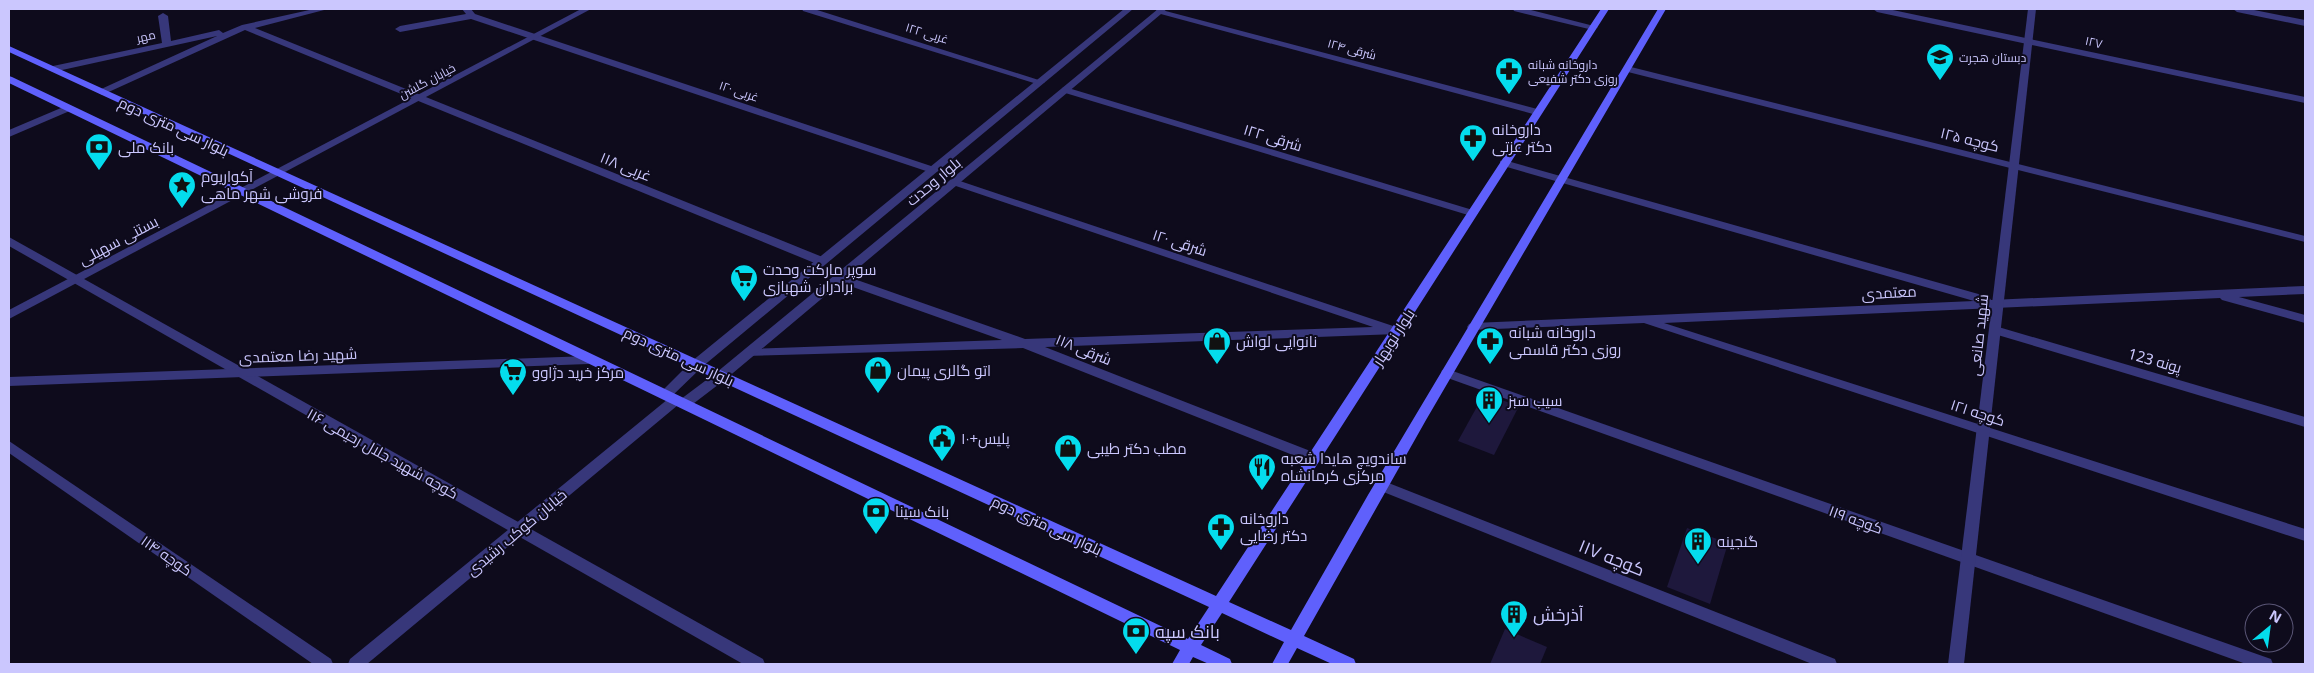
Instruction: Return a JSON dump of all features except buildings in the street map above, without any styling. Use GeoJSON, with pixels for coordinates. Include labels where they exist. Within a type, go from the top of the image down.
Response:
{"type":"FeatureCollection","features":[{"type":"Feature","properties":{"kind":"main road","name":"بلوار نوبهار"},"geometry":{"type":"LineString","coordinates":[[1180,664],[1605,9]]}},
{"type":"Feature","properties":{"kind":"main road"},"geometry":{"type":"LineString","coordinates":[[1280,664],[1381,485],[1563,181],[1662,9]]}},
{"type":"Feature","properties":{"kind":"main road","name":"بلوار سی متری دوم"},"geometry":{"type":"LineString","coordinates":[[9,49],[1348,664]]}},
{"type":"Feature","properties":{"kind":"main road","name":"بلوار سی متری دوم"},"geometry":{"type":"LineString","coordinates":[[9,79],[588,360],[1224,664]]}},
{"type":"Feature","properties":{"kind":"street"},"geometry":{"type":"LineString","coordinates":[[102,92],[245,27],[324,9]]}},
{"type":"Feature","properties":{"kind":"street","name":"خیابان گلشن"},"geometry":{"type":"LineString","coordinates":[[242,192],[587,9]]}},
{"type":"Feature","properties":{"kind":"street","name":"۱۲۲ غربی"},"geometry":{"type":"LineString","coordinates":[[806,9],[1040,82]]}},
{"type":"Feature","properties":{"kind":"street","name":"بلوار وحدت"},"geometry":{"type":"LineString","coordinates":[[675,400],[698,364],[1129,9]]}},
{"type":"Feature","properties":{"kind":"street"},"geometry":{"type":"LineString","coordinates":[[1516,9],[1592,27]]}},
{"type":"Feature","properties":{"kind":"street","name":"۱۲۷"},"geometry":{"type":"LineString","coordinates":[[1877,9],[2305,100]]}},
{"type":"Feature","properties":{"kind":"street","name":"شهید صانعی"},"geometry":{"type":"LineString","coordinates":[[1956,664],[2032,9]]}},
{"type":"Feature","properties":{"kind":"street"},"geometry":{"type":"LineString","coordinates":[[2237,9],[2305,22]]}},
{"type":"Feature","properties":{"kind":"street","name":"بلوار وحدت"},"geometry":{"type":"LineString","coordinates":[[675,400],[722,375],[1162,10]]}},
{"type":"Feature","properties":{"kind":"street","name":"۱۲۴ شرقی"},"geometry":{"type":"LineString","coordinates":[[1162,10],[1537,112]]}},
{"type":"Feature","properties":{"kind":"street"},"geometry":{"type":"LineString","coordinates":[[400,29],[469,12]]}},
{"type":"Feature","properties":{"kind":"street","name":"۱۲۰ غربی"},"geometry":{"type":"LineString","coordinates":[[469,12],[933,170]]}},
{"type":"Feature","properties":{"kind":"street"},"geometry":{"type":"LineString","coordinates":[[163,16],[167,44]]}},
{"type":"Feature","properties":{"kind":"street","name":"مهر"},"geometry":{"type":"LineString","coordinates":[[52,70],[245,27]]}},
{"type":"Feature","properties":{"kind":"street","name":"۱۱۸ غربی"},"geometry":{"type":"LineString","coordinates":[[245,27],[822,261]]}},
{"type":"Feature","properties":{"kind":"street","name":"کوچه ۱۲۵"},"geometry":{"type":"LineString","coordinates":[[1627,69],[2305,239]]}},
{"type":"Feature","properties":{"kind":"street","name":"۱۲۲ شرقی"},"geometry":{"type":"LineString","coordinates":[[1065,90],[1472,213]]}},
{"type":"Feature","properties":{"kind":"street"},"geometry":{"type":"LineString","coordinates":[[9,134],[68,108]]}},
{"type":"Feature","properties":{"kind":"street"},"geometry":{"type":"LineString","coordinates":[[1504,163],[1997,304]]}},
{"type":"Feature","properties":{"kind":"street","name":"۱۲۰ شرقی"},"geometry":{"type":"LineString","coordinates":[[954,182],[1397,330]]}},
{"type":"Feature","properties":{"kind":"street","name":"بستنی سهیلی"},"geometry":{"type":"LineString","coordinates":[[9,315],[242,192]]}},
{"type":"Feature","properties":{"kind":"street","name":"کوچه شهید جلال رحیمی ۱۱۶"},"geometry":{"type":"LineString","coordinates":[[9,241],[757,664]]}},
{"type":"Feature","properties":{"kind":"street","name":"۱۱۸ شرقی"},"geometry":{"type":"LineString","coordinates":[[840,278],[1021,342],[1313,458]]}},
{"type":"Feature","properties":{"kind":"street","name":"معتمدی"},"geometry":{"type":"LineString","coordinates":[[1474,327],[2305,290]]}},
{"type":"Feature","properties":{"kind":"street"},"geometry":{"type":"LineString","coordinates":[[2215,294],[2305,319]]}},
{"type":"Feature","properties":{"kind":"street","name":"کوچه ۱۲۱"},"geometry":{"type":"LineString","coordinates":[[1642,320],[2305,536]]}},
{"type":"Feature","properties":{"kind":"street"},"geometry":{"type":"LineString","coordinates":[[749,353],[1397,330]]}},
{"type":"Feature","properties":{"kind":"street","name":"123 پونه"},"geometry":{"type":"LineString","coordinates":[[1995,330],[2305,422]]}},
{"type":"Feature","properties":{"kind":"street","name":"شهید رضا معتمدی"},"geometry":{"type":"LineString","coordinates":[[9,382],[588,360]]}},
{"type":"Feature","properties":{"kind":"street","name":"کوچه ۱۱۹"},"geometry":{"type":"LineString","coordinates":[[1447,373],[2265,664]]}},
{"type":"Feature","properties":{"kind":"street","name":"خیابان کوکب رشیدی"},"geometry":{"type":"LineString","coordinates":[[356,664],[675,400]]}},
{"type":"Feature","properties":{"kind":"street","name":"کوچه ۱۱۴"},"geometry":{"type":"LineString","coordinates":[[9,446],[325,664]]}},
{"type":"Feature","properties":{"kind":"street","name":"کوچه ۱۱۷"},"geometry":{"type":"LineString","coordinates":[[1381,485],[1829,664]]}},
{"type":"Feature","properties":{"kind":"place","name":"دبستان هجرت"},"geometry":{"type":"Point","coordinates":[1940,81]}},
{"type":"Feature","properties":{"kind":"place","name":"داروخانه شبانه روزی دکتر شفیعی"},"geometry":{"type":"Point","coordinates":[1509,95]}},
{"type":"Feature","properties":{"kind":"place","name":"داروخانه دکتر عزتی"},"geometry":{"type":"Point","coordinates":[1473,162]}},
{"type":"Feature","properties":{"kind":"place","name":"بانک ملی"},"geometry":{"type":"Point","coordinates":[99,171]}},
{"type":"Feature","properties":{"kind":"place","name":"آکواریوم فروشی شهر ماهی"},"geometry":{"type":"Point","coordinates":[182,209]}},
{"type":"Feature","properties":{"kind":"place","name":"سوپر مارکت وحدت برادران شهبازی"},"geometry":{"type":"Point","coordinates":[744,302]}},
{"type":"Feature","properties":{"kind":"place","name":"نانوایی لواش"},"geometry":{"type":"Point","coordinates":[1217,365]}},
{"type":"Feature","properties":{"kind":"place","name":"داروخانه شبانه روزی دکتر قاسمی"},"geometry":{"type":"Point","coordinates":[1490,365]}},
{"type":"Feature","properties":{"kind":"place","name":"اتو گالری پیمان"},"geometry":{"type":"Point","coordinates":[878,394]}},
{"type":"Feature","properties":{"kind":"place","name":"مرکز خرید دژاوو"},"geometry":{"type":"Point","coordinates":[513,396]}},
{"type":"Feature","properties":{"kind":"place","name":"سیب سبز"},"geometry":{"type":"Point","coordinates":[1489,424]}},
{"type":"Feature","properties":{"kind":"place","name":"پلیس+۱۰"},"geometry":{"type":"Point","coordinates":[942,462]}},
{"type":"Feature","properties":{"kind":"place","name":"مطب دکتر طیبی"},"geometry":{"type":"Point","coordinates":[1068,472]}},
{"type":"Feature","properties":{"kind":"place","name":"ساندویچ هایدا شعبه مرکزی کرمانشاه"},"geometry":{"type":"Point","coordinates":[1262,491]}},
{"type":"Feature","properties":{"kind":"place","name":"بانک سینا"},"geometry":{"type":"Point","coordinates":[876,535]}},
{"type":"Feature","properties":{"kind":"place","name":"داروخانه دکتر رضایی"},"geometry":{"type":"Point","coordinates":[1221,551]}},
{"type":"Feature","properties":{"kind":"place","name":"گنجینه"},"geometry":{"type":"Point","coordinates":[1698,565]}},
{"type":"Feature","properties":{"kind":"place","name":"آذرخش"},"geometry":{"type":"Point","coordinates":[1514,638]}},
{"type":"Feature","properties":{"kind":"place","name":"بانک سپه"},"geometry":{"type":"Point","coordinates":[1136,655]}}]}
